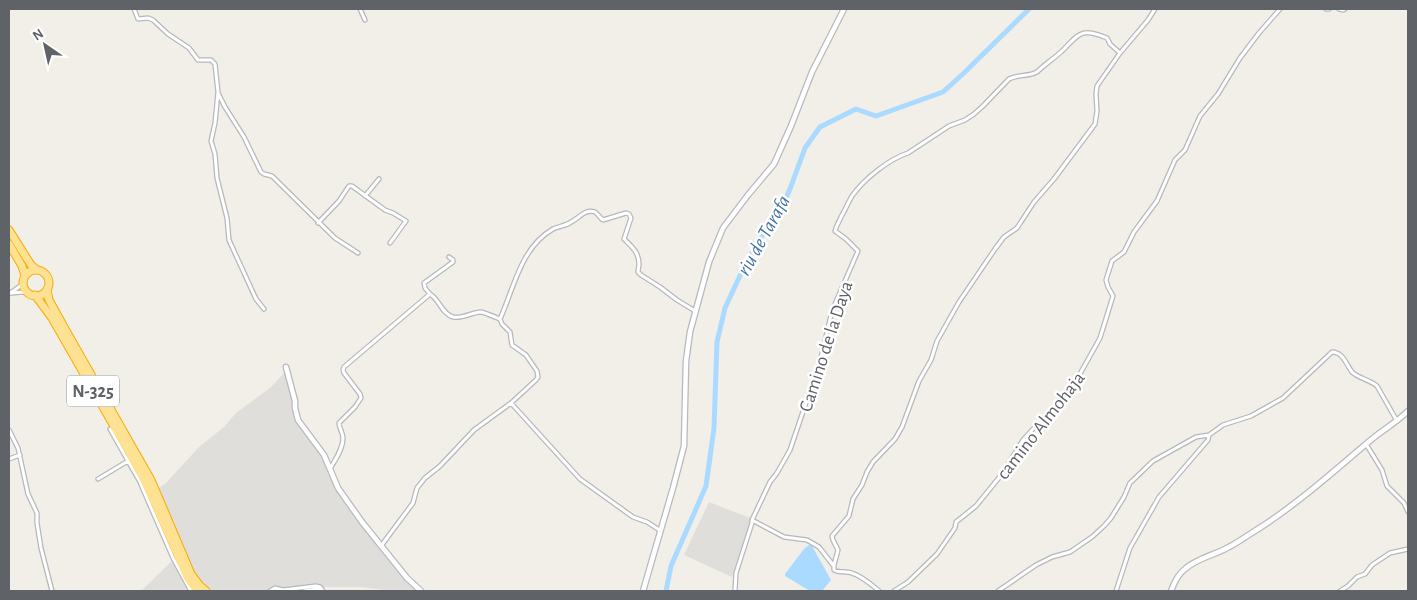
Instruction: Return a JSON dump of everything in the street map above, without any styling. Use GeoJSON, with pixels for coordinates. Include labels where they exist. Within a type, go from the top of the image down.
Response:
{"type":"FeatureCollection","features":[{"type":"Feature","properties":{"kind":"highway","name":"N-325"},"geometry":{"type":"LineString","coordinates":[[9,230],[11,243],[25,276]]}},
{"type":"Feature","properties":{"kind":"highway","name":"N-325"},"geometry":{"type":"LineString","coordinates":[[11,243],[31,266],[44,272],[46,275],[49,300],[151,480],[191,574],[206,591]]}},
{"type":"Feature","properties":{"kind":"highway"},"geometry":{"type":"LineString","coordinates":[[23,284],[25,276],[30,271],[37,270]]}},
{"type":"Feature","properties":{"kind":"highway","name":"N-325"},"geometry":{"type":"LineString","coordinates":[[23,284],[52,318],[131,456],[148,488],[188,578],[197,591]]}},
{"type":"Feature","properties":{"kind":"highway"},"geometry":{"type":"LineString","coordinates":[[31,294],[40,295],[47,289]]}},
{"type":"Feature","properties":{"kind":"main road"},"geometry":{"type":"LineString","coordinates":[[643,591],[684,446],[686,361],[690,332],[709,262],[723,228],[774,164],[812,72],[844,9]]}},
{"type":"Feature","properties":{"kind":"main road"},"geometry":{"type":"LineString","coordinates":[[286,367],[298,420],[324,455],[338,488],[381,546],[407,578],[421,591]]}},
{"type":"Feature","properties":{"kind":"main road"},"geometry":{"type":"LineString","coordinates":[[1171,591],[1183,570],[1195,561],[1229,547],[1298,501],[1408,411]]}},
{"type":"Feature","properties":{"kind":"street"},"geometry":{"type":"LineString","coordinates":[[134,9],[138,19],[148,18],[153,20],[168,34],[189,48],[198,60],[212,60],[215,64],[218,92],[211,141],[215,154],[217,178],[227,218],[230,240],[256,299],[264,309]]}},
{"type":"Feature","properties":{"kind":"street"},"geometry":{"type":"LineString","coordinates":[[360,9],[365,20]]}},
{"type":"Feature","properties":{"kind":"street"},"geometry":{"type":"LineString","coordinates":[[879,591],[869,582],[849,572],[839,573],[834,570],[838,550],[832,536],[849,516],[853,499],[873,462],[902,428],[914,392],[931,360],[937,341],[959,302],[995,249],[1004,238],[1018,228],[1034,202],[1054,179],[1095,124],[1097,86],[1120,53],[1156,9]]}},
{"type":"Feature","properties":{"kind":"street","name":"camino Almohaja"},"geometry":{"type":"LineString","coordinates":[[894,591],[908,582],[937,554],[955,528],[956,522],[976,506],[1002,474],[1023,440],[1056,410],[1076,381],[1100,338],[1113,296],[1106,280],[1112,261],[1124,252],[1134,232],[1157,201],[1175,160],[1185,150],[1200,116],[1218,94],[1240,58],[1280,9]]}},
{"type":"Feature","properties":{"kind":"street"},"geometry":{"type":"LineString","coordinates":[[1339,9],[1345,9]]}},
{"type":"Feature","properties":{"kind":"street","name":"Camino de la Daya"},"geometry":{"type":"LineString","coordinates":[[735,591],[736,573],[752,520],[770,482],[778,473],[790,450],[817,375],[832,311],[858,251],[835,231],[845,208],[856,190],[878,170],[949,126],[965,120],[974,114],[1010,78],[1036,72],[1079,34],[1094,33],[1108,38],[1110,44],[1120,53]]}},
{"type":"Feature","properties":{"kind":"street"},"geometry":{"type":"LineString","coordinates":[[218,92],[244,137],[261,172],[272,176],[305,207],[318,223],[335,238],[358,253]]}},
{"type":"Feature","properties":{"kind":"street"},"geometry":{"type":"LineString","coordinates":[[365,196],[379,180]]}},
{"type":"Feature","properties":{"kind":"street"},"geometry":{"type":"LineString","coordinates":[[318,223],[339,201],[349,186],[352,186],[386,210],[406,221],[390,243]]}},
{"type":"Feature","properties":{"kind":"street"},"geometry":{"type":"LineString","coordinates":[[381,546],[412,503],[416,488],[425,478],[440,466],[474,430],[511,403],[536,380],[538,374],[526,355],[521,350],[512,346],[510,332],[500,319],[515,280],[529,251],[538,240],[554,228],[570,223],[590,211],[595,212],[603,220],[626,213],[630,215],[624,239],[632,245],[636,252],[639,262],[638,272],[696,312]]}},
{"type":"Feature","properties":{"kind":"street"},"geometry":{"type":"LineString","coordinates":[[449,257],[453,262],[424,283],[425,288],[449,315],[463,316],[481,312],[500,319]]}},
{"type":"Feature","properties":{"kind":"street"},"geometry":{"type":"LineString","coordinates":[[10,293],[23,284]]}},
{"type":"Feature","properties":{"kind":"street"},"geometry":{"type":"LineString","coordinates":[[10,293],[23,292],[31,294]]}},
{"type":"Feature","properties":{"kind":"street"},"geometry":{"type":"LineString","coordinates":[[330,469],[342,442],[339,422],[355,407],[361,398],[344,373],[344,367],[430,294]]}},
{"type":"Feature","properties":{"kind":"street"},"geometry":{"type":"LineString","coordinates":[[1116,591],[1130,548],[1153,506],[1208,440],[1209,436],[1219,427],[1247,418],[1283,398],[1330,354],[1337,353],[1354,374],[1367,379],[1377,386],[1398,421]]}},
{"type":"Feature","properties":{"kind":"street"},"geometry":{"type":"LineString","coordinates":[[511,403],[580,479],[633,517],[647,522],[661,531]]}},
{"type":"Feature","properties":{"kind":"street"},"geometry":{"type":"LineString","coordinates":[[110,429],[139,480],[174,558],[192,591]]}},
{"type":"Feature","properties":{"kind":"street"},"geometry":{"type":"LineString","coordinates":[[9,430],[18,448],[28,494],[36,513],[41,548],[52,591]]}},
{"type":"Feature","properties":{"kind":"street"},"geometry":{"type":"LineString","coordinates":[[998,591],[1042,562],[1070,552],[1092,537],[1111,518],[1130,483],[1153,461],[1196,437],[1209,436]]}},
{"type":"Feature","properties":{"kind":"street"},"geometry":{"type":"LineString","coordinates":[[1366,444],[1382,470],[1387,486],[1404,503],[1408,512]]}},
{"type":"Feature","properties":{"kind":"street"},"geometry":{"type":"LineString","coordinates":[[9,459],[20,455]]}},
{"type":"Feature","properties":{"kind":"street"},"geometry":{"type":"LineString","coordinates":[[98,479],[128,461]]}},
{"type":"Feature","properties":{"kind":"street"},"geometry":{"type":"LineString","coordinates":[[752,520],[784,537],[807,540],[820,547],[834,565]]}},
{"type":"Feature","properties":{"kind":"street"},"geometry":{"type":"LineString","coordinates":[[1340,591],[1357,577],[1365,574],[1372,565],[1390,554],[1408,549]]}},
{"type":"Feature","properties":{"kind":"street"},"geometry":{"type":"LineString","coordinates":[[270,591],[275,588],[280,591],[318,586],[323,591]]}},
{"type":"Feature","properties":{"kind":"street"},"geometry":{"type":"LineString","coordinates":[[304,591],[323,591]]}},
{"type":"Feature","properties":{"kind":"shaded area"},"geometry":{"type":"Polygon","coordinates":[[[287,370],[298,420],[324,455],[333,477],[362,522],[421,591],[393,591],[360,587],[323,587],[323,591],[141,591],[173,560],[145,498],[166,483],[199,447],[224,427],[236,413],[271,387],[287,370]]]}},
{"type":"Feature","properties":{"kind":"shaded area"},"geometry":{"type":"Polygon","coordinates":[[[709,502],[750,518],[750,527],[732,577],[684,555],[709,502]]]}},
{"type":"Feature","properties":{"kind":"water"},"geometry":{"type":"Polygon","coordinates":[[[809,545],[812,546],[831,580],[822,591],[810,591],[785,576],[804,549],[809,545]]]}},
{"type":"Feature","properties":{"kind":"waterway","name":"riu de Tarafa"},"geometry":{"type":"LineString","coordinates":[[666,591],[671,566],[706,486],[714,428],[717,342],[725,308],[744,267],[767,227],[782,207],[805,148],[820,127],[856,109],[876,116],[943,92],[1029,9]]}}]}
